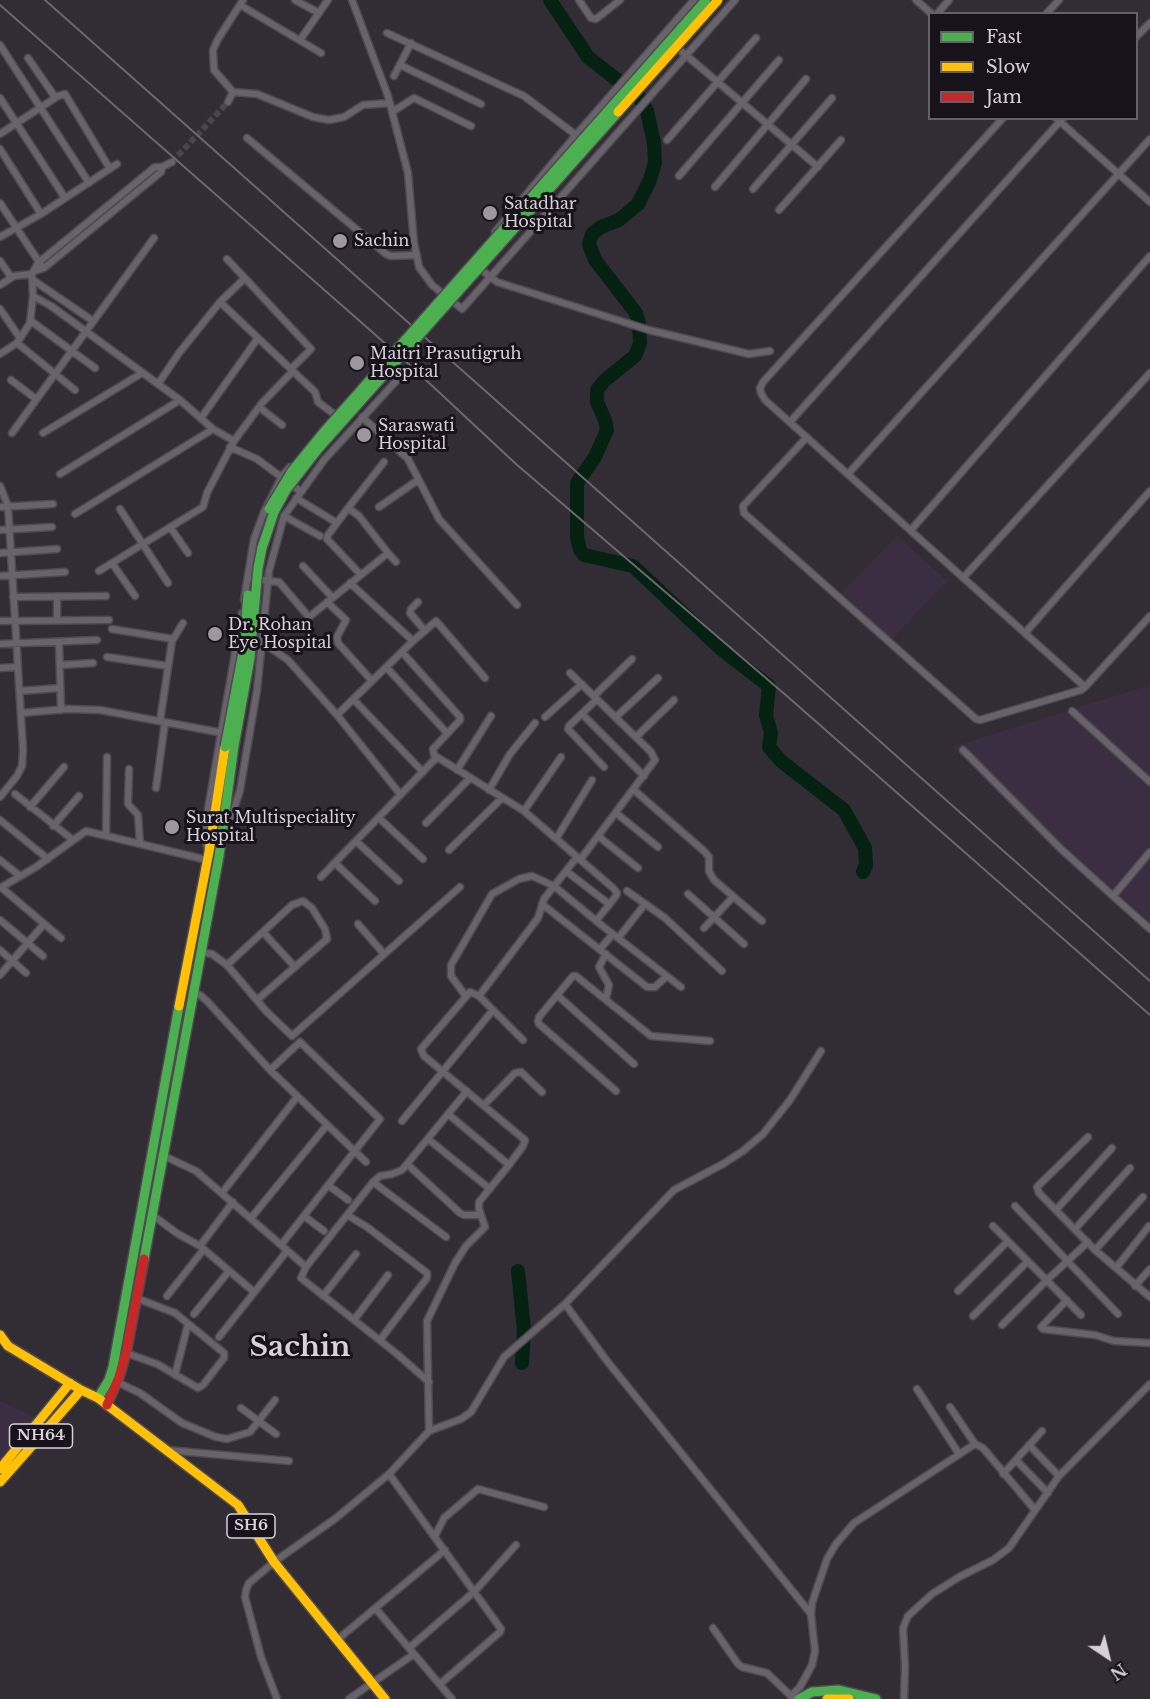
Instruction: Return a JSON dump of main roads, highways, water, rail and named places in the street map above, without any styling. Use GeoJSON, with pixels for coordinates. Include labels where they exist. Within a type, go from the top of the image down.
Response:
{"type":"FeatureCollection","features":[{"type":"Feature","properties":{"kind":"main road"},"geometry":{"type":"LineString","coordinates":[[98,1398],[109,1380],[113,1367],[184,976],[219,814],[243,652],[250,582],[266,515],[291,471],[322,433],[706,0]]}},
{"type":"Feature","properties":{"kind":"main road"},"geometry":{"type":"LineString","coordinates":[[230,747],[250,658],[258,568],[262,548],[274,512],[286,490],[318,449],[718,0]]}},
{"type":"Feature","properties":{"kind":"main road"},"geometry":{"type":"LineString","coordinates":[[107,1405],[126,1353],[218,858],[219,814]]}},
{"type":"Feature","properties":{"kind":"main road"},"geometry":{"type":"LineString","coordinates":[[208,857],[218,858]]}},
{"type":"Feature","properties":{"kind":"main road"},"geometry":{"type":"LineString","coordinates":[[184,976],[195,979]]}},
{"type":"Feature","properties":{"kind":"main road"},"geometry":{"type":"LineString","coordinates":[[165,1080],[176,1083]]}},
{"type":"Feature","properties":{"kind":"main road"},"geometry":{"type":"LineString","coordinates":[[151,1151],[163,1154]]}},
{"type":"Feature","properties":{"kind":"main road"},"geometry":{"type":"LineString","coordinates":[[0,1335],[4,1346],[81,1390]]}},
{"type":"Feature","properties":{"kind":"main road","name":"NH64"},"geometry":{"type":"LineString","coordinates":[[0,1469],[70,1383]]}},
{"type":"Feature","properties":{"kind":"main road","name":"SH6"},"geometry":{"type":"LineString","coordinates":[[81,1390],[98,1398],[238,1505],[274,1562],[385,1699]]}},
{"type":"Feature","properties":{"kind":"main road","name":"NH64"},"geometry":{"type":"LineString","coordinates":[[0,1482],[81,1390]]}},
{"type":"Feature","properties":{"kind":"main road"},"geometry":{"type":"LineString","coordinates":[[799,1698],[812,1692],[839,1690],[876,1699]]}},
{"type":"Feature","properties":{"kind":"main road"},"geometry":{"type":"LineString","coordinates":[[827,1699],[849,1699]]}},
{"type":"Feature","properties":{"kind":"waterway"},"geometry":{"type":"LineString","coordinates":[[550,0],[588,57],[639,97],[647,111],[654,143],[655,163],[650,180],[638,204],[619,220],[601,227],[592,234],[589,244],[595,260],[636,313],[640,343],[635,356],[605,380],[597,390],[597,402],[607,430],[595,457],[577,483],[577,537],[580,550],[584,555],[633,566],[721,649],[769,686],[766,715],[771,733],[769,747],[781,761],[844,810],[865,848],[866,865],[863,872]]}},
{"type":"Feature","properties":{"kind":"waterway"},"geometry":{"type":"LineString","coordinates":[[518,1271],[524,1330],[522,1363]]}},
{"type":"Feature","properties":{"kind":"tunnel"},"geometry":{"type":"LineString","coordinates":[[172,162],[228,102]]}},
{"type":"Feature","properties":{"kind":"railway"},"geometry":{"type":"LineString","coordinates":[[45,0],[1150,981]]}},
{"type":"Feature","properties":{"kind":"railway"},"geometry":{"type":"LineString","coordinates":[[0,5],[412,367],[516,464],[788,697],[1150,1015]]}},
{"type":"Feature","properties":{"kind":"place","name":"Satadhar Hospital"},"geometry":{"type":"Point","coordinates":[490,213]}},
{"type":"Feature","properties":{"kind":"place","name":"Sachin"},"geometry":{"type":"Point","coordinates":[340,241]}},
{"type":"Feature","properties":{"kind":"place","name":"Maitri Prasutigruh Hospital"},"geometry":{"type":"Point","coordinates":[357,363]}},
{"type":"Feature","properties":{"kind":"place","name":"Saraswati Hospital"},"geometry":{"type":"Point","coordinates":[364,435]}},
{"type":"Feature","properties":{"kind":"place","name":"Dr. Rohan Eye Hospital"},"geometry":{"type":"Point","coordinates":[215,634]}},
{"type":"Feature","properties":{"kind":"place","name":"Surat Multispeciality Hospital"},"geometry":{"type":"Point","coordinates":[172,827]}},
{"type":"Feature","properties":{"kind":"district","name":"Sachin"},"geometry":{"type":"Point","coordinates":[300,1348]}}]}
